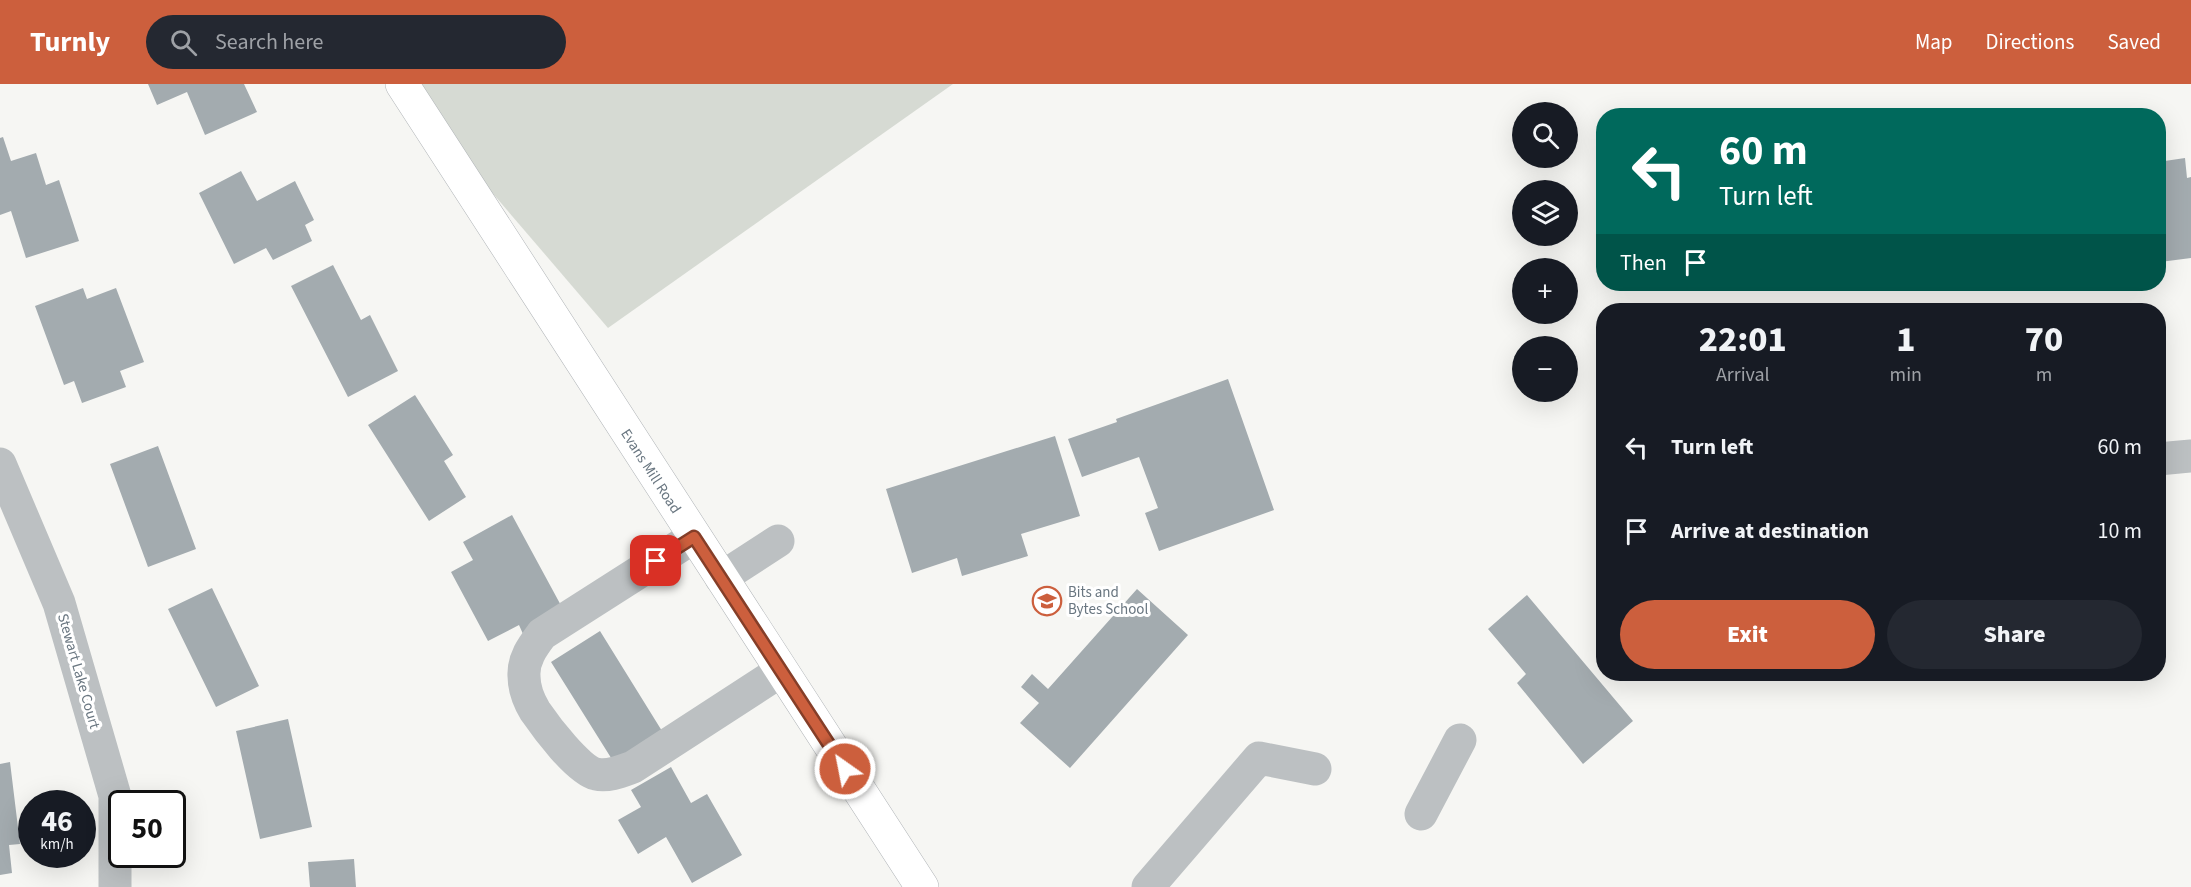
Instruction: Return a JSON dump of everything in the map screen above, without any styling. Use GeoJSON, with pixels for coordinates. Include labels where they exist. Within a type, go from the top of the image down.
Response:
{"type":"FeatureCollection","features":[{"type":"Feature","properties":{"kind":"main road","name":"Evans Mill Road"},"geometry":{"type":"LineString","coordinates":[[402,84],[922,887]]}},
{"type":"Feature","properties":{"kind":"street"},"geometry":{"type":"LineString","coordinates":[[2166,458],[2191,456]]}},
{"type":"Feature","properties":{"kind":"street","name":"Stewart Lake Court"},"geometry":{"type":"LineString","coordinates":[[0,464],[59,603],[115,796],[115,887]]}},
{"type":"Feature","properties":{"kind":"street"},"geometry":{"type":"LineString","coordinates":[[694,537],[542,633],[529,653],[524,673],[528,696],[535,711],[578,764],[596,774],[616,773],[633,767],[781,671]]}},
{"type":"Feature","properties":{"kind":"street"},"geometry":{"type":"LineString","coordinates":[[721,578],[778,541]]}},
{"type":"Feature","properties":{"kind":"street"},"geometry":{"type":"LineString","coordinates":[[1420,814],[1460,740]]}},
{"type":"Feature","properties":{"kind":"street"},"geometry":{"type":"LineString","coordinates":[[1148,887],[1259,758],[1316,769]]}},
{"type":"Feature","properties":{"kind":"shaded area"},"geometry":{"type":"Polygon","coordinates":[[[414,84],[953,84],[608,328],[436,127],[414,84]]]}},
{"type":"Feature","properties":{"kind":"building"},"geometry":{"type":"Polygon","coordinates":[[[148,84],[244,84],[257,112],[205,135],[187,92],[157,105],[148,84]]]}},
{"type":"Feature","properties":{"kind":"building"},"geometry":{"type":"Polygon","coordinates":[[[3,137],[11,161],[36,153],[46,185],[59,180],[79,241],[26,258],[11,211],[0,215],[0,138],[3,137]]]}},
{"type":"Feature","properties":{"kind":"building"},"geometry":{"type":"Polygon","coordinates":[[[2185,158],[2187,178],[2191,177],[2191,258],[2166,261],[2166,161],[2185,158]]]}},
{"type":"Feature","properties":{"kind":"building"},"geometry":{"type":"Polygon","coordinates":[[[241,171],[257,201],[295,181],[314,220],[305,225],[312,241],[273,260],[266,248],[234,264],[199,193],[241,171]]]}},
{"type":"Feature","properties":{"kind":"building"},"geometry":{"type":"Polygon","coordinates":[[[333,265],[361,320],[370,315],[398,371],[348,397],[291,286],[333,265]]]}},
{"type":"Feature","properties":{"kind":"building"},"geometry":{"type":"Polygon","coordinates":[[[83,288],[87,299],[116,288],[144,362],[120,371],[126,387],[82,403],[74,381],[64,385],[35,306],[83,288]]]}},
{"type":"Feature","properties":{"kind":"building"},"geometry":{"type":"Polygon","coordinates":[[[1228,379],[1274,510],[1159,551],[1145,513],[1158,508],[1139,457],[1082,477],[1068,439],[1117,422],[1116,419],[1228,379]]]}},
{"type":"Feature","properties":{"kind":"building"},"geometry":{"type":"Polygon","coordinates":[[[415,395],[453,455],[444,461],[466,497],[429,521],[368,425],[415,395]]]}},
{"type":"Feature","properties":{"kind":"building"},"geometry":{"type":"Polygon","coordinates":[[[1055,436],[1080,516],[1021,534],[1028,556],[962,576],[957,558],[912,573],[886,489],[1055,436]]]}},
{"type":"Feature","properties":{"kind":"building"},"geometry":{"type":"Polygon","coordinates":[[[158,446],[196,549],[148,567],[110,464],[158,446]]]}},
{"type":"Feature","properties":{"kind":"building"},"geometry":{"type":"Polygon","coordinates":[[[512,515],[564,611],[523,634],[519,625],[488,641],[451,572],[473,560],[463,542],[512,515]]]}},
{"type":"Feature","properties":{"kind":"building"},"geometry":{"type":"Polygon","coordinates":[[[212,588],[259,686],[216,707],[168,609],[212,588]]]}},
{"type":"Feature","properties":{"kind":"building"},"geometry":{"type":"Polygon","coordinates":[[[1137,589],[1188,635],[1070,768],[1020,723],[1039,703],[1021,687],[1032,674],[1048,689],[1137,589]]]}},
{"type":"Feature","properties":{"kind":"building"},"geometry":{"type":"Polygon","coordinates":[[[1527,595],[1596,677],[1596,681],[1599,681],[1633,721],[1583,764],[1517,683],[1526,674],[1488,629],[1527,595]]]}},
{"type":"Feature","properties":{"kind":"building"},"geometry":{"type":"Polygon","coordinates":[[[600,631],[662,731],[613,761],[551,662],[600,631]]]}},
{"type":"Feature","properties":{"kind":"building"},"geometry":{"type":"Polygon","coordinates":[[[288,719],[312,827],[260,839],[236,731],[288,719]]]}},
{"type":"Feature","properties":{"kind":"building"},"geometry":{"type":"Polygon","coordinates":[[[10,762],[18,844],[9,845],[12,873],[0,875],[0,764],[10,762]]]}},
{"type":"Feature","properties":{"kind":"building"},"geometry":{"type":"Polygon","coordinates":[[[671,767],[691,803],[707,794],[742,855],[692,883],[666,837],[638,854],[618,820],[641,807],[631,790],[671,767]]]}},
{"type":"Feature","properties":{"kind":"building"},"geometry":{"type":"Polygon","coordinates":[[[354,859],[356,887],[310,887],[308,862],[354,859]]]}},
{"type":"Feature","properties":{"kind":"place","name":"Bits and Bytes School"},"geometry":{"type":"Point","coordinates":[1047,601]}},
{"type":"Feature","properties":{"kind":"route"},"geometry":{"type":"LineString","coordinates":[[656,561],[694,537],[845,769]]}}]}
